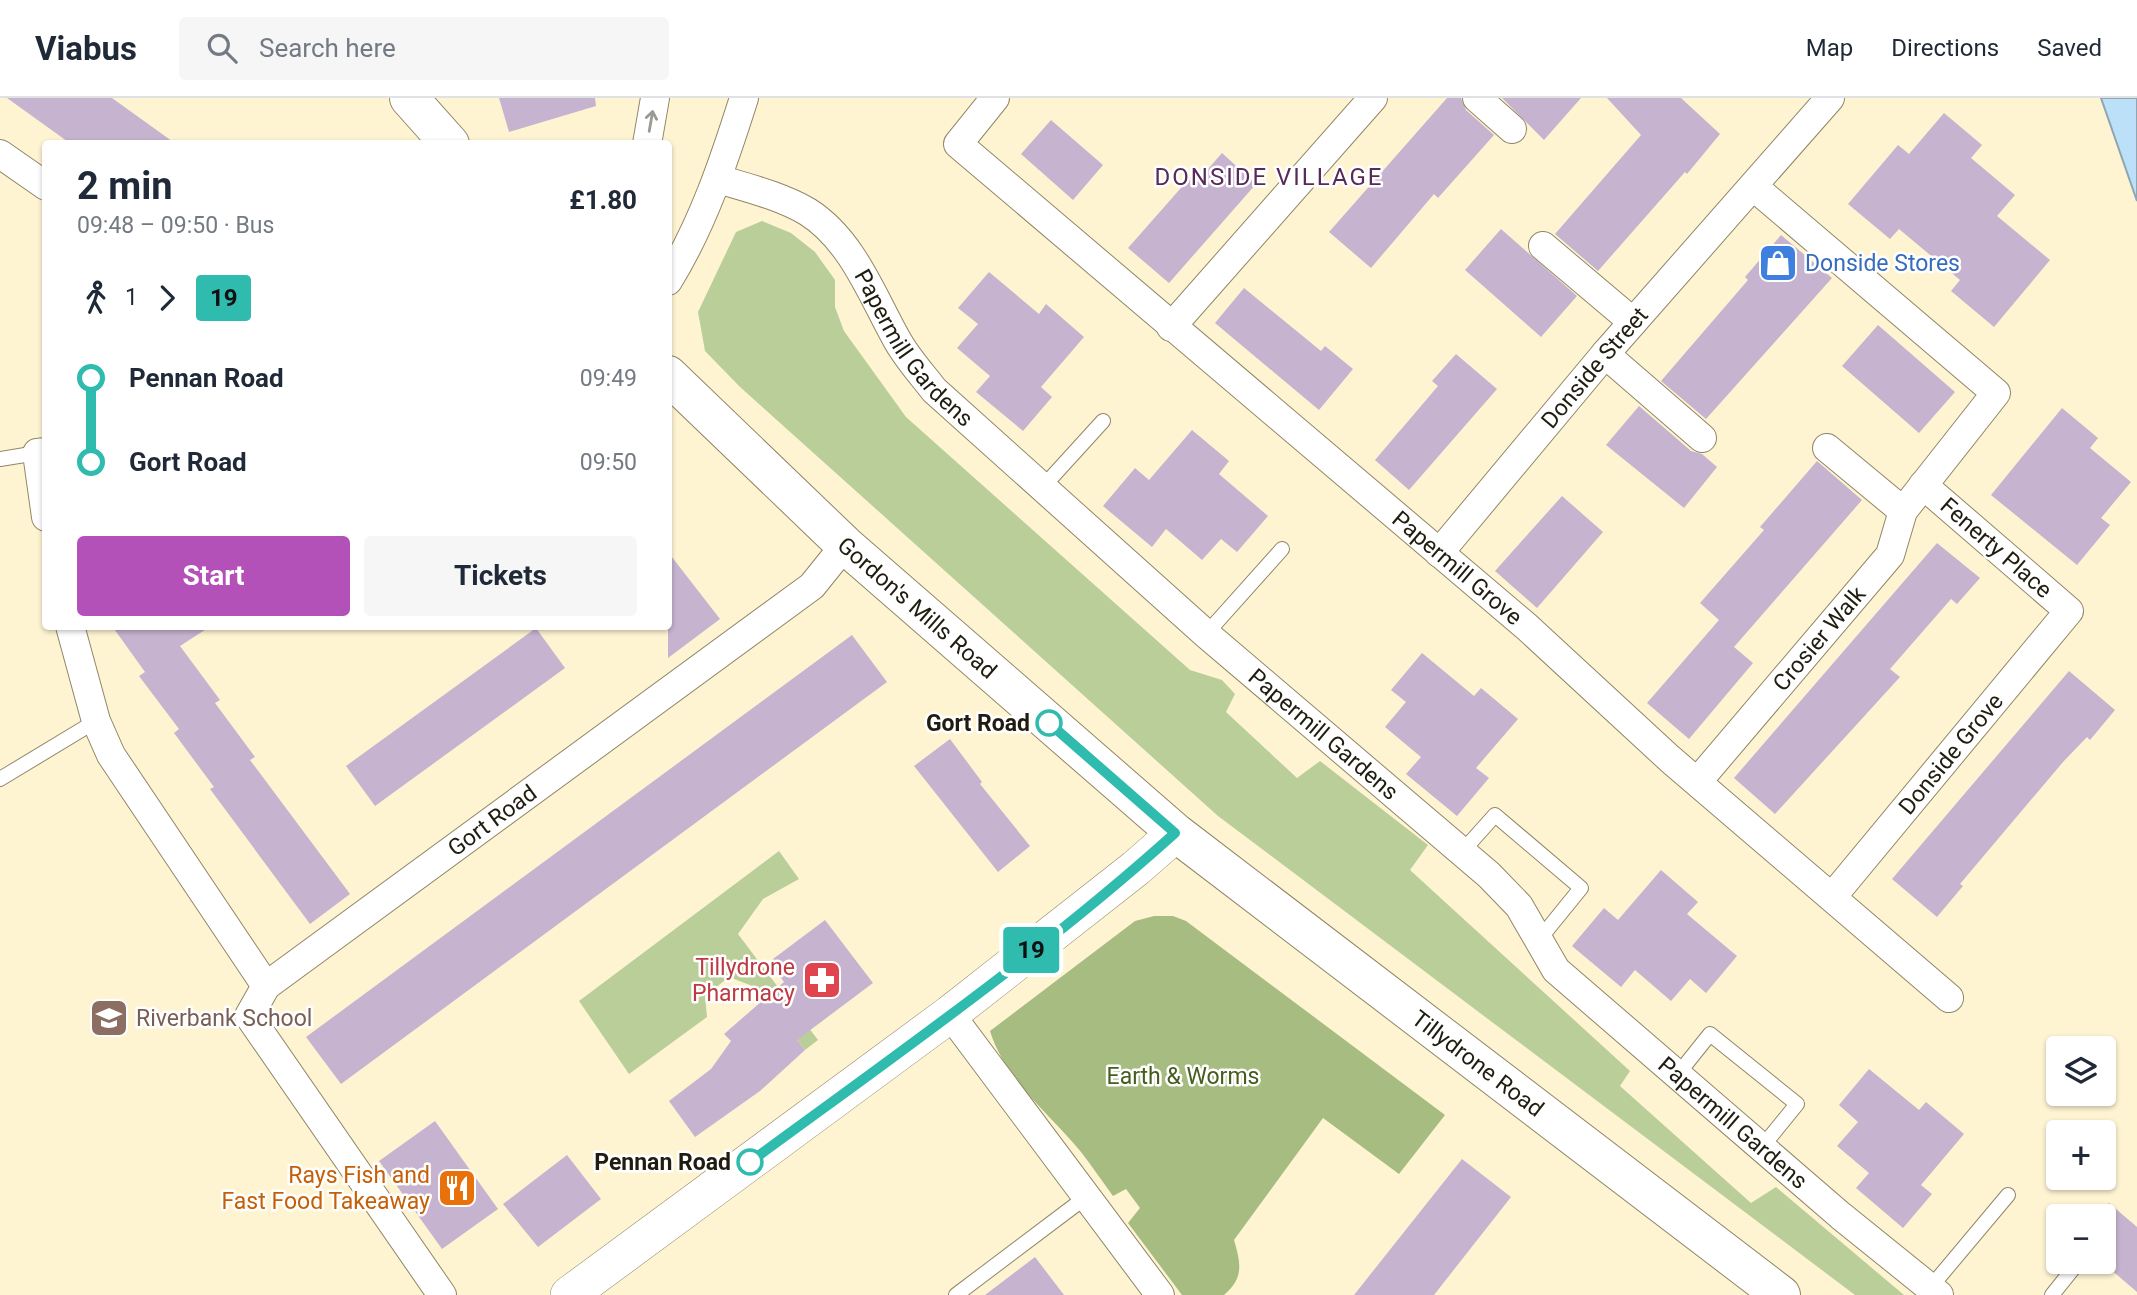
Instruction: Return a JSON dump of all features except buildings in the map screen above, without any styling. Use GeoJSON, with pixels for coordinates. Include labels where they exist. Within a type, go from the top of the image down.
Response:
{"type":"FeatureCollection","features":[{"type":"Feature","properties":{"kind":"main road"},"geometry":{"type":"LineString","coordinates":[[409,98],[446,140]]}},
{"type":"Feature","properties":{"kind":"main road","name":"Gordon's Mills Road"},"geometry":{"type":"LineString","coordinates":[[672,379],[845,545],[1175,833]]}},
{"type":"Feature","properties":{"kind":"main road","name":"Tillydrone Road"},"geometry":{"type":"LineString","coordinates":[[1175,833],[1781,1295]]}},
{"type":"Feature","properties":{"kind":"street"},"geometry":{"type":"LineString","coordinates":[[648,140],[655,98]]}},
{"type":"Feature","properties":{"kind":"street"},"geometry":{"type":"LineString","coordinates":[[672,274],[693,238],[718,179],[744,98]]}},
{"type":"Feature","properties":{"kind":"street","name":"Papermill Grove"},"geometry":{"type":"LineString","coordinates":[[995,98],[958,144],[1527,627],[1698,781],[1949,998]]}},
{"type":"Feature","properties":{"kind":"street"},"geometry":{"type":"LineString","coordinates":[[1477,98],[1512,129]]}},
{"type":"Feature","properties":{"kind":"street","name":"Donside Street"},"geometry":{"type":"LineString","coordinates":[[1439,553],[1605,354],[1830,98]]}},
{"type":"Feature","properties":{"kind":"street"},"geometry":{"type":"LineString","coordinates":[[1171,327],[1370,99]]}},
{"type":"Feature","properties":{"kind":"street"},"geometry":{"type":"LineString","coordinates":[[0,154],[42,183]]}},
{"type":"Feature","properties":{"kind":"street","name":"Papermill Gardens"},"geometry":{"type":"LineString","coordinates":[[718,179],[768,194],[809,213],[838,238],[865,278],[897,342],[934,390],[1206,634],[1489,875],[1519,906],[1556,970],[1935,1291]]}},
{"type":"Feature","properties":{"kind":"street","name":"Crosier Walk"},"geometry":{"type":"LineString","coordinates":[[1698,781],[1890,555],[1903,511],[1996,393],[1754,187]]}},
{"type":"Feature","properties":{"kind":"street"},"geometry":{"type":"LineString","coordinates":[[1543,246],[1633,322]]}},
{"type":"Feature","properties":{"kind":"street"},"geometry":{"type":"LineString","coordinates":[[1605,354],[1702,438]]}},
{"type":"Feature","properties":{"kind":"street"},"geometry":{"type":"LineString","coordinates":[[1827,448],[1903,511]]}},
{"type":"Feature","properties":{"kind":"street","name":"Fenerty Place"},"geometry":{"type":"LineString","coordinates":[[1923,485],[2069,611]]}},
{"type":"Feature","properties":{"kind":"street","name":"Gort Road"},"geometry":{"type":"LineString","coordinates":[[442,1295],[249,1016],[266,986],[812,586],[845,545]]}},
{"type":"Feature","properties":{"kind":"street","name":"Donside Grove"},"geometry":{"type":"LineString","coordinates":[[1832,897],[2069,611]]}},
{"type":"Feature","properties":{"kind":"street"},"geometry":{"type":"LineString","coordinates":[[71,630],[96,721],[111,755],[266,986]]}},
{"type":"Feature","properties":{"kind":"street"},"geometry":{"type":"LineString","coordinates":[[569,1295],[950,1014],[1136,868],[1175,833]]}},
{"type":"Feature","properties":{"kind":"street"},"geometry":{"type":"LineString","coordinates":[[950,1014],[1160,1295]]}},
{"type":"Feature","properties":{"kind":"lane"},"geometry":{"type":"LineString","coordinates":[[1042,488],[1103,421]]}},
{"type":"Feature","properties":{"kind":"lane"},"geometry":{"type":"LineString","coordinates":[[0,459],[41,453]]}},
{"type":"Feature","properties":{"kind":"lane"},"geometry":{"type":"LineString","coordinates":[[1206,634],[1282,549]]}},
{"type":"Feature","properties":{"kind":"lane"},"geometry":{"type":"LineString","coordinates":[[0,779],[96,721]]}},
{"type":"Feature","properties":{"kind":"lane"},"geometry":{"type":"LineString","coordinates":[[1461,853],[1495,815],[1581,888],[1538,941]]}},
{"type":"Feature","properties":{"kind":"lane"},"geometry":{"type":"LineString","coordinates":[[1678,1074],[1710,1034],[1797,1104],[1762,1147]]}},
{"type":"Feature","properties":{"kind":"lane"},"geometry":{"type":"LineString","coordinates":[[1935,1291],[2008,1195]]}},
{"type":"Feature","properties":{"kind":"lane"},"geometry":{"type":"LineString","coordinates":[[956,1295],[1086,1197]]}},
{"type":"Feature","properties":{"kind":"lane"},"geometry":{"type":"LineString","coordinates":[[2052,1295],[2069,1274]]}},
{"type":"Feature","properties":{"kind":"green space"},"geometry":{"type":"Polygon","coordinates":[[[762,221],[791,233],[815,252],[835,280],[835,307],[844,331],[906,417],[1190,670],[1222,680],[1235,694],[1226,712],[1297,778],[1320,761],[1428,845],[1410,870],[1630,1071],[1620,1086],[1751,1203],[1776,1187],[1904,1295],[1855,1295],[1218,816],[740,387],[705,351],[698,312],[736,232],[762,221]]]}},
{"type":"Feature","properties":{"kind":"green space"},"geometry":{"type":"Polygon","coordinates":[[[779,851],[799,879],[763,899],[738,934],[818,1040],[805,1050],[755,987],[729,977],[705,996],[707,1017],[629,1074],[579,1001],[779,851]]]}},
{"type":"Feature","properties":{"kind":"green space","name":"Earth & Worms"},"geometry":{"type":"Polygon","coordinates":[[[1154,916],[1173,916],[1186,921],[1445,1115],[1399,1174],[1323,1118],[1234,1240],[1238,1256],[1238,1276],[1224,1295],[1182,1295],[1128,1223],[1140,1208],[1126,1189],[1113,1196],[1081,1152],[1017,1081],[997,1049],[990,1031],[1135,921],[1154,916]]]}},
{"type":"Feature","properties":{"kind":"water"},"geometry":{"type":"Polygon","coordinates":[[[2101,98],[2137,98],[2137,201],[2101,98]]]}},
{"type":"Feature","properties":{"kind":"bus line","name":"19"},"geometry":{"type":"LineString","coordinates":[[750,1162],[950,1014],[1136,868],[1175,833],[1049,723]]}},
{"type":"Feature","properties":{"kind":"place","name":"Donside Stores"},"geometry":{"type":"Point","coordinates":[1778,263]}},
{"type":"Feature","properties":{"kind":"place","name":"Gort Road"},"geometry":{"type":"Point","coordinates":[1049,723]}},
{"type":"Feature","properties":{"kind":"place","name":"Tillydrone Pharmacy"},"geometry":{"type":"Point","coordinates":[822,980]}},
{"type":"Feature","properties":{"kind":"place","name":"Riverbank School"},"geometry":{"type":"Point","coordinates":[109,1018]}},
{"type":"Feature","properties":{"kind":"place","name":"Pennan Road"},"geometry":{"type":"Point","coordinates":[750,1162]}},
{"type":"Feature","properties":{"kind":"place","name":"Rays Fish and Fast Food Takeaway"},"geometry":{"type":"Point","coordinates":[457,1188]}},
{"type":"Feature","properties":{"kind":"district","name":"DONSIDE VILLAGE"},"geometry":{"type":"Point","coordinates":[1269,177]}}]}
